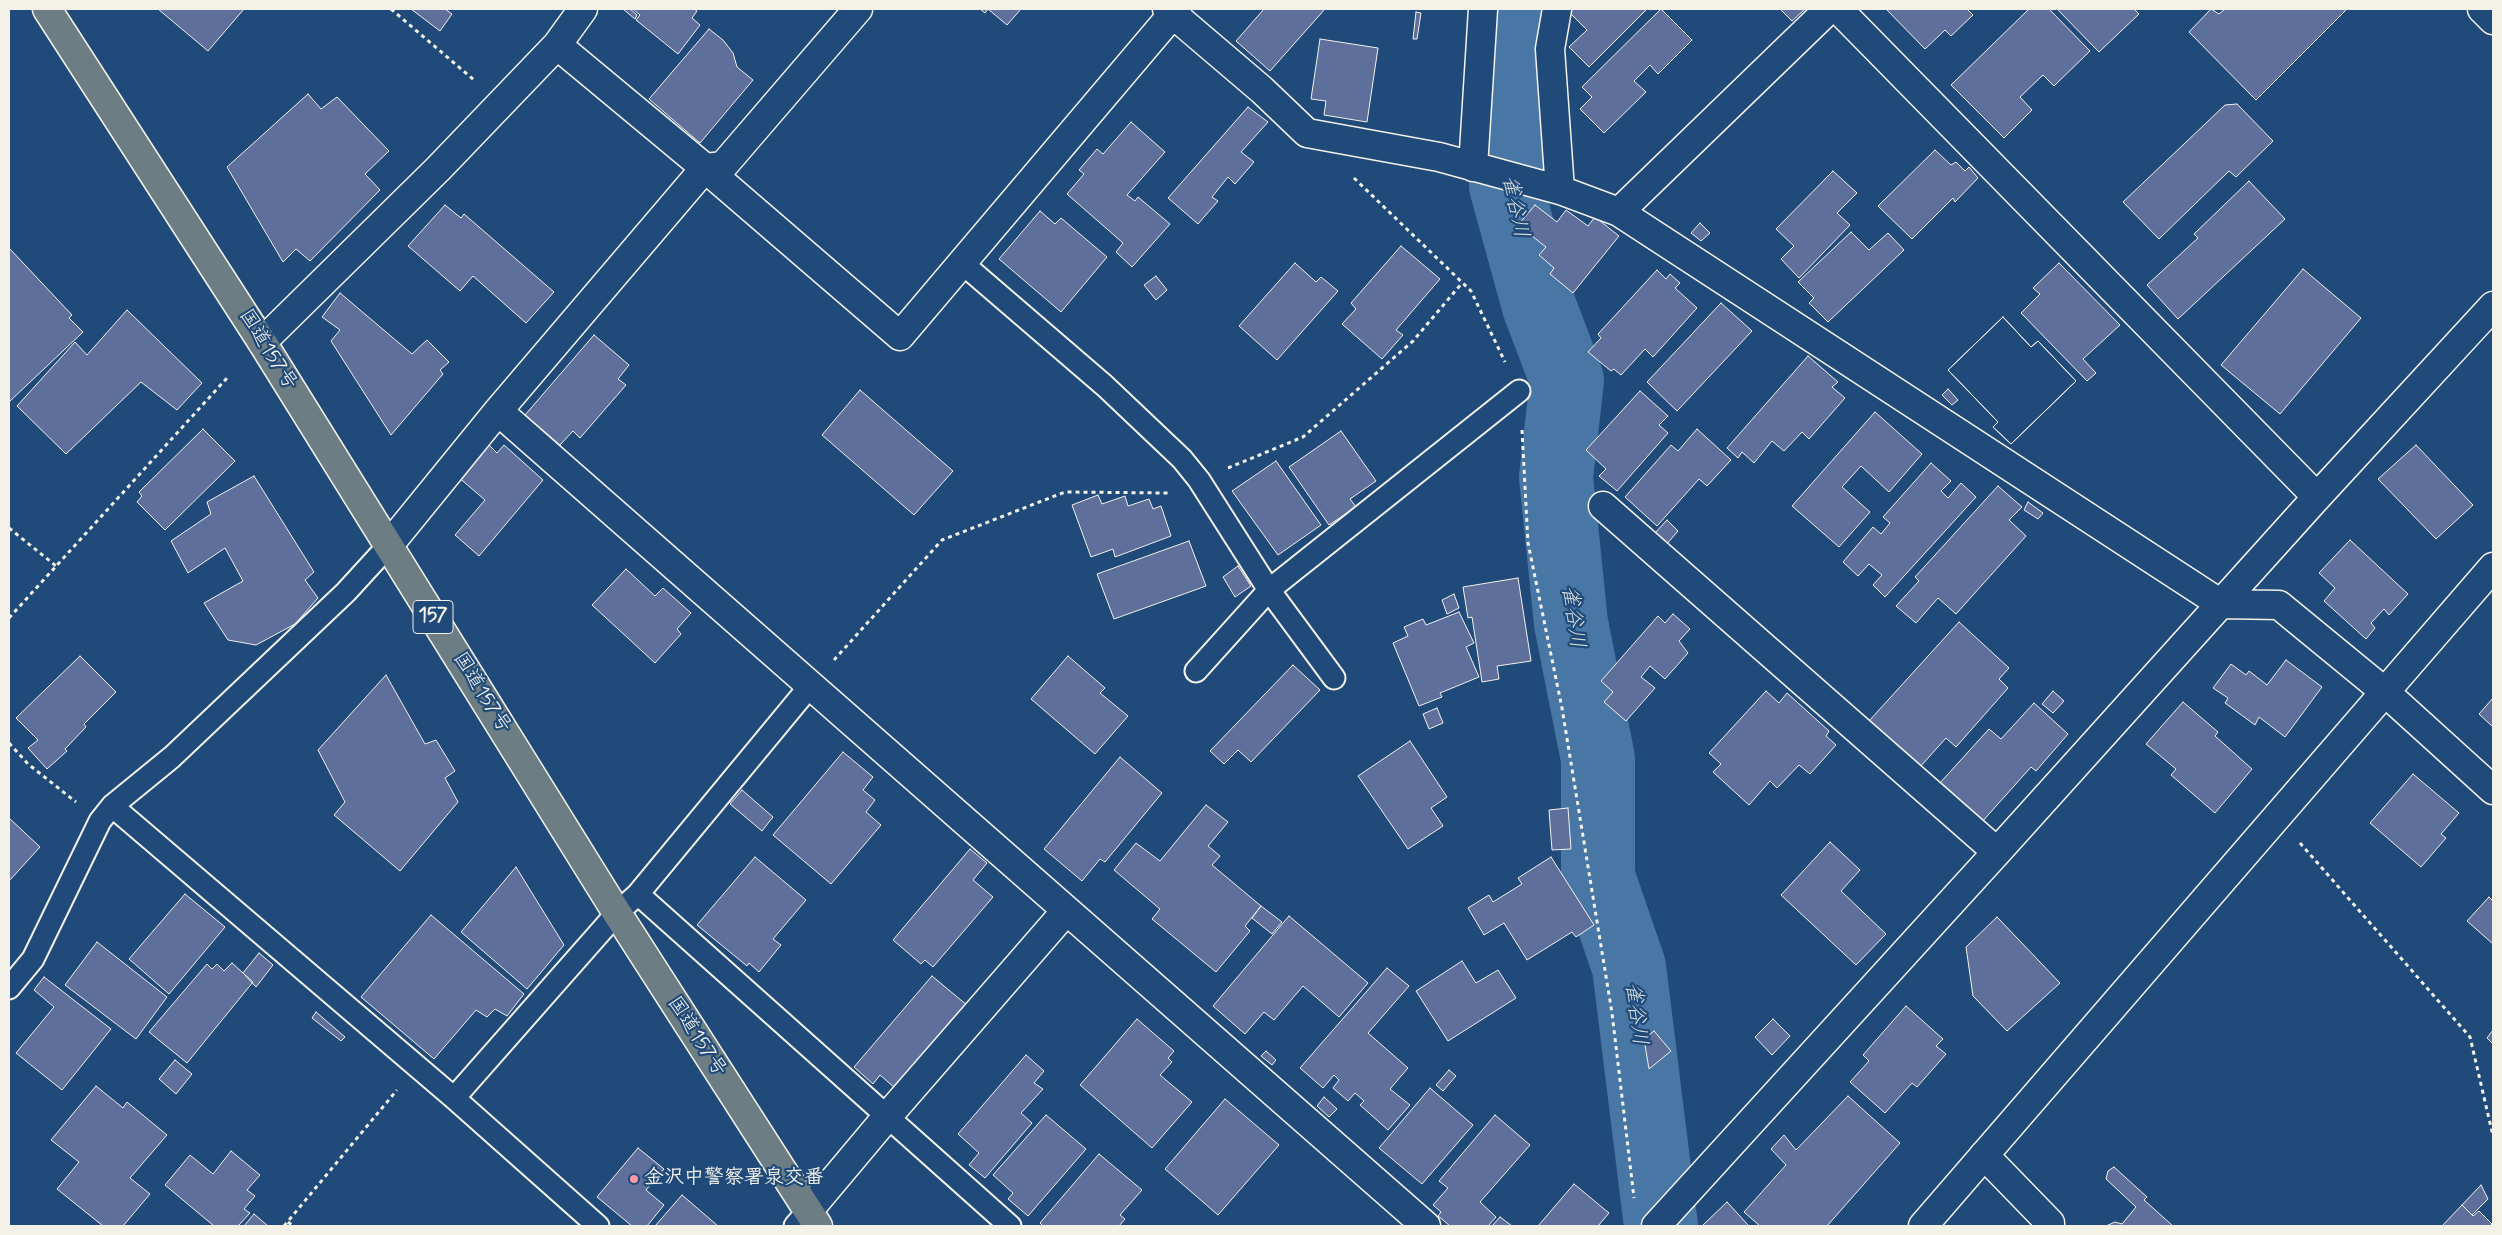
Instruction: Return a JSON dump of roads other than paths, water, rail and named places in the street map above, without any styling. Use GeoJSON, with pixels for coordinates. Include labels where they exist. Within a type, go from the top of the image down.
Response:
{"type":"FeatureCollection","features":[{"type":"Feature","properties":{"kind":"highway","name":"国道157号"},"geometry":{"type":"LineString","coordinates":[[47,9],[262,342],[807,1221]]}},
{"type":"Feature","properties":{"kind":"street"},"geometry":{"type":"LineString","coordinates":[[262,342],[438,169],[556,45],[583,9]]}},
{"type":"Feature","properties":{"kind":"street"},"geometry":{"type":"LineString","coordinates":[[389,545],[498,411],[705,168],[723,166],[858,9]]}},
{"type":"Feature","properties":{"kind":"street"},"geometry":{"type":"LineString","coordinates":[[1482,169],[1483,9]]}},
{"type":"Feature","properties":{"kind":"street"},"geometry":{"type":"LineString","coordinates":[[1557,9],[1550,49],[1560,190]]}},
{"type":"Feature","properties":{"kind":"street"},"geometry":{"type":"LineString","coordinates":[[1619,212],[1830,9]]}},
{"type":"Feature","properties":{"kind":"street"},"geometry":{"type":"LineString","coordinates":[[1838,9],[2317,497]]}},
{"type":"Feature","properties":{"kind":"street"},"geometry":{"type":"LineString","coordinates":[[2482,9],[2493,20]]}},
{"type":"Feature","properties":{"kind":"street"},"geometry":{"type":"LineString","coordinates":[[556,45],[705,168],[900,336],[1172,10],[1307,133],[1439,158],[1560,190],[1619,212],[2221,604],[2280,605],[2385,692],[2493,790]]}},
{"type":"Feature","properties":{"kind":"street"},"geometry":{"type":"LineString","coordinates":[[1656,1226],[2317,497],[2493,306]]}},
{"type":"Feature","properties":{"kind":"street"},"geometry":{"type":"LineString","coordinates":[[498,411],[1426,1226]]}},
{"type":"Feature","properties":{"kind":"street"},"geometry":{"type":"LineString","coordinates":[[1603,506],[1997,852]]}},
{"type":"Feature","properties":{"kind":"street"},"geometry":{"type":"LineString","coordinates":[[1923,1226],[2493,568]]}},
{"type":"Feature","properties":{"kind":"street"},"geometry":{"type":"LineString","coordinates":[[807,1221],[886,1118],[1066,911]]}},
{"type":"Feature","properties":{"kind":"street"},"geometry":{"type":"LineString","coordinates":[[1984,1155],[2050,1223],[2050,1226]]}},
{"type":"Feature","properties":{"kind":"lane"},"geometry":{"type":"LineString","coordinates":[[962,263],[1105,386],[1182,459],[1199,480],[1269,590],[1334,678]]}},
{"type":"Feature","properties":{"kind":"lane"},"geometry":{"type":"LineString","coordinates":[[1196,671],[1269,590],[1519,391]]}},
{"type":"Feature","properties":{"kind":"lane"},"geometry":{"type":"LineString","coordinates":[[9,988],[33,959],[106,814],[172,757],[346,592],[389,545]]}},
{"type":"Feature","properties":{"kind":"lane"},"geometry":{"type":"LineString","coordinates":[[454,1098],[617,913],[638,894],[810,686]]}},
{"type":"Feature","properties":{"kind":"lane"},"geometry":{"type":"LineString","coordinates":[[106,814],[417,1066],[598,1226]]}},
{"type":"Feature","properties":{"kind":"lane"},"geometry":{"type":"LineString","coordinates":[[638,894],[886,1118],[1010,1226]]}},
{"type":"Feature","properties":{"kind":"waterway","name":"雀谷川"},"geometry":{"type":"LineString","coordinates":[[1510,9],[1506,186],[1539,306],[1567,380],[1556,477],[1571,623],[1598,759],[1598,877],[1629,967],[1661,1226]]}},
{"type":"Feature","properties":{"kind":"place","name":"金沢中警察署泉交番"},"geometry":{"type":"Point","coordinates":[634,1179]}}]}
